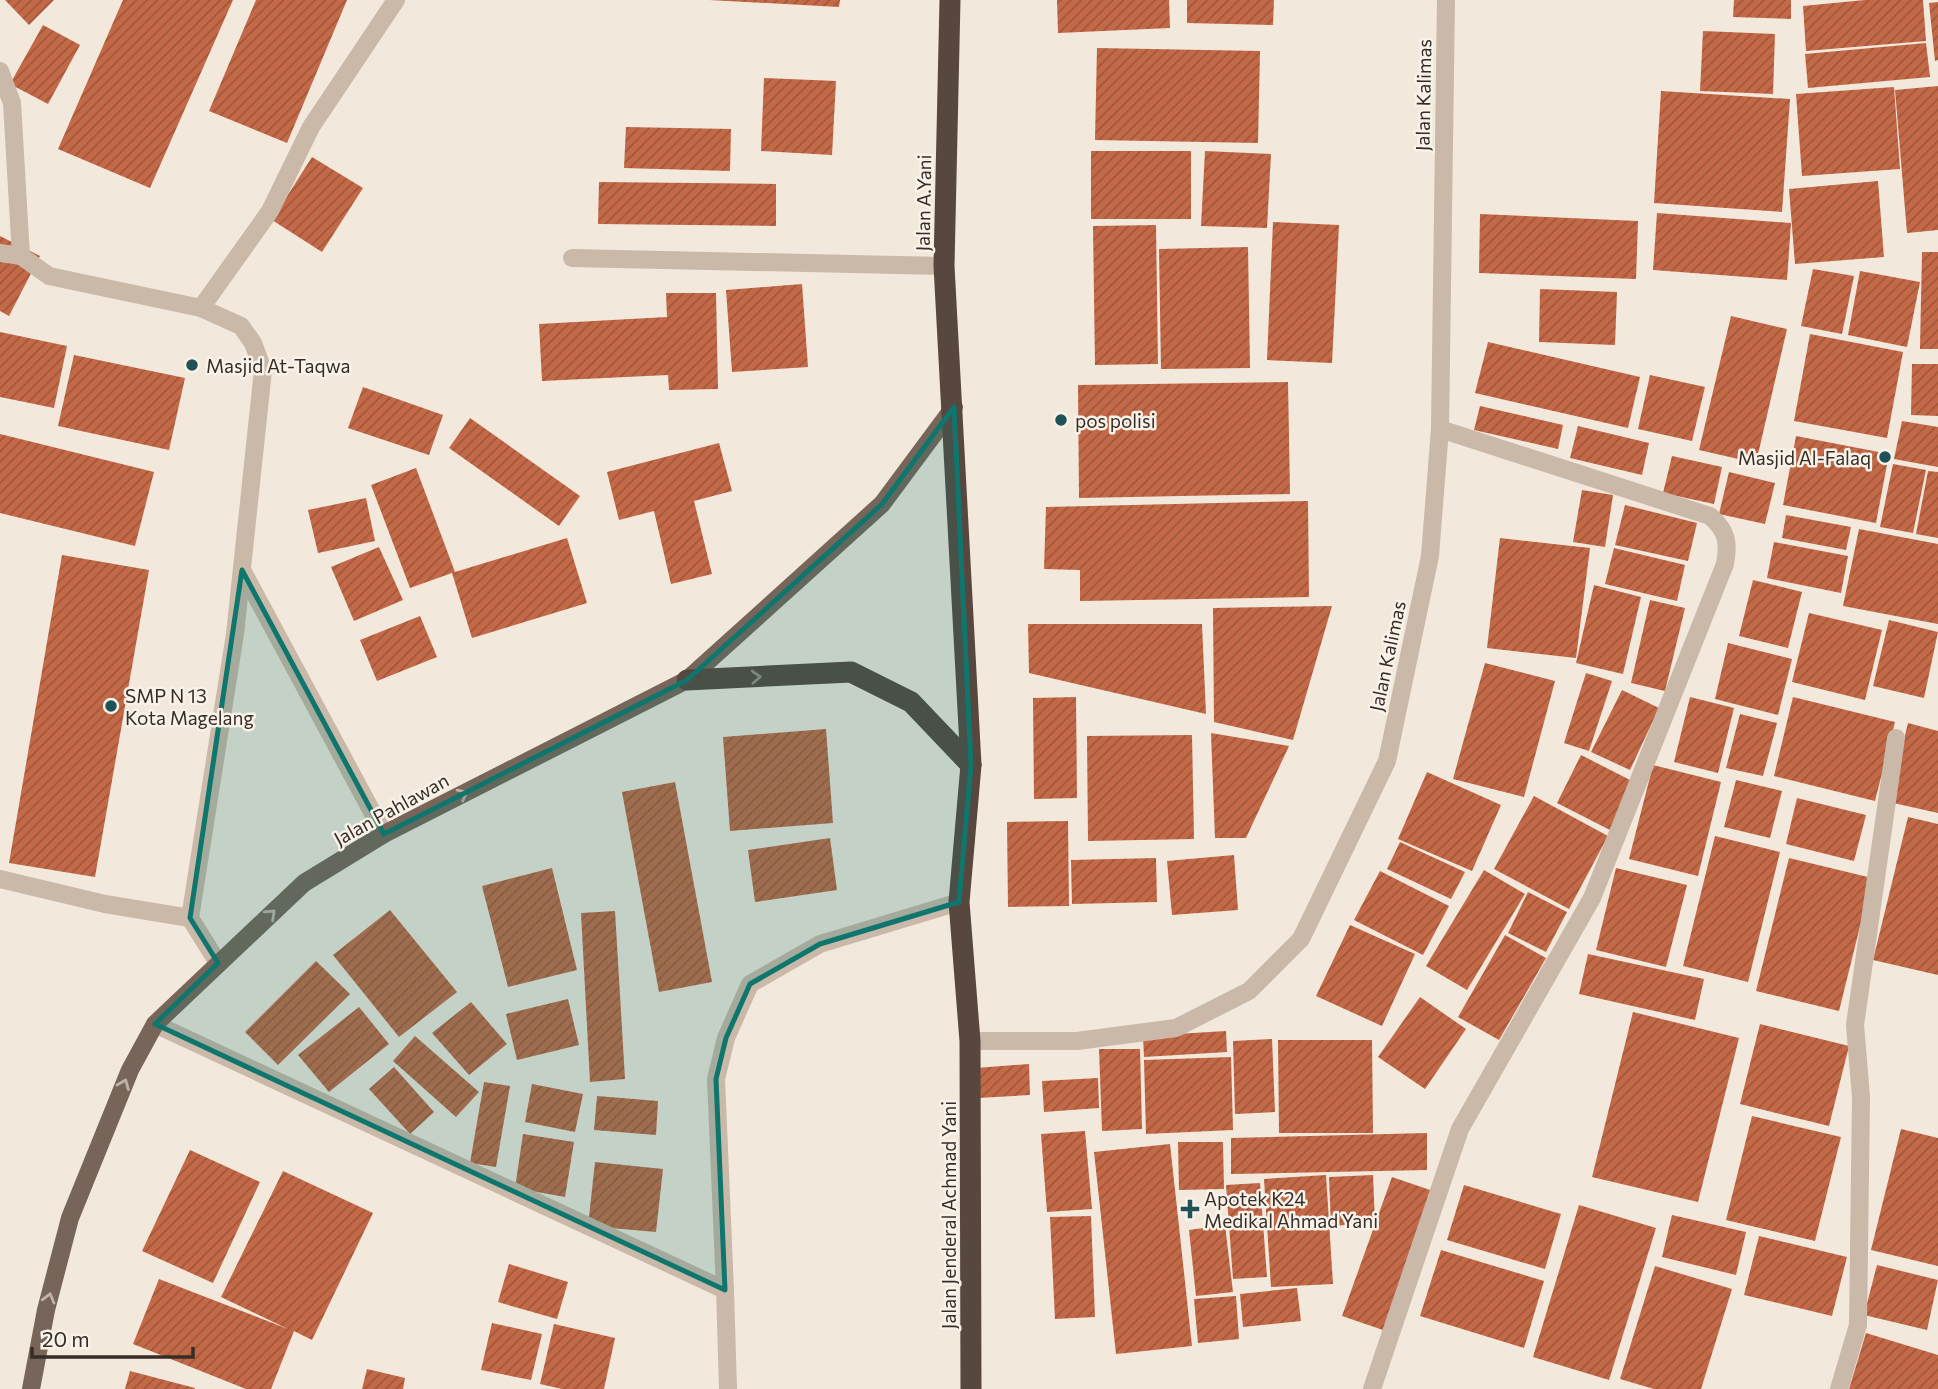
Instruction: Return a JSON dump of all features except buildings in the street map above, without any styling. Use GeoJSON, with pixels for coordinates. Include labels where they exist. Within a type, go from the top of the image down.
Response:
{"type":"FeatureCollection","features":[{"type":"Feature","properties":{"kind":"highway","name":"Jalan A.Yani"},"geometry":{"type":"LineString","coordinates":[[950,0],[944,266],[947,339],[954,407],[971,765]]}},
{"type":"Feature","properties":{"kind":"highway"},"geometry":{"type":"LineString","coordinates":[[687,680],[851,673],[911,702],[971,765]]}},
{"type":"Feature","properties":{"kind":"highway","name":"Jalan Jenderal Achmad Yani"},"geometry":{"type":"LineString","coordinates":[[971,765],[959,902],[970,1041],[971,1389]]}},
{"type":"Feature","properties":{"kind":"main road","name":"Jalan Pahlawan"},"geometry":{"type":"LineString","coordinates":[[30,1389],[70,1217],[130,1070],[155,1024],[304,883],[384,834],[687,680],[882,505],[954,407]]}},
{"type":"Feature","properties":{"kind":"street"},"geometry":{"type":"LineString","coordinates":[[201,308],[270,211],[311,127],[396,0]]}},
{"type":"Feature","properties":{"kind":"street","name":"Jalan Kalimas"},"geometry":{"type":"LineString","coordinates":[[970,1041],[1077,1041],[1176,1028],[1249,992],[1301,939],[1387,761],[1430,556],[1440,429],[1446,0]]}},
{"type":"Feature","properties":{"kind":"street"},"geometry":{"type":"LineString","coordinates":[[0,71],[12,103],[21,257]]}},
{"type":"Feature","properties":{"kind":"street"},"geometry":{"type":"LineString","coordinates":[[0,253],[21,257],[49,276],[201,308],[241,326],[253,343],[263,370],[235,634],[190,918],[218,963]]}},
{"type":"Feature","properties":{"kind":"street"},"geometry":{"type":"LineString","coordinates":[[572,258],[944,266]]}},
{"type":"Feature","properties":{"kind":"street"},"geometry":{"type":"LineString","coordinates":[[1372,1389],[1460,1129],[1592,898],[1726,564],[1728,543],[1723,528],[1710,516],[1440,429]]}},
{"type":"Feature","properties":{"kind":"street"},"geometry":{"type":"LineString","coordinates":[[242,570],[384,834]]}},
{"type":"Feature","properties":{"kind":"street"},"geometry":{"type":"LineString","coordinates":[[1839,1389],[1858,1325],[1861,1097],[1855,1025],[1896,738]]}},
{"type":"Feature","properties":{"kind":"street"},"geometry":{"type":"LineString","coordinates":[[0,879],[105,904],[190,918]]}},
{"type":"Feature","properties":{"kind":"street"},"geometry":{"type":"LineString","coordinates":[[728,1389],[716,1079],[726,1038],[750,984],[820,943],[959,902]]}},
{"type":"Feature","properties":{"kind":"street"},"geometry":{"type":"LineString","coordinates":[[155,1024],[725,1290]]}},
{"type":"Feature","properties":{"kind":"highlighted area"},"geometry":{"type":"Polygon","coordinates":[[[954,407],[971,765],[959,902],[820,944],[750,984],[726,1038],[716,1079],[725,1290],[155,1024],[218,963],[190,918],[242,570],[384,834],[687,680],[882,504],[954,407]]]}},
{"type":"Feature","properties":{"kind":"place","name":"Masjid At-Taqwa"},"geometry":{"type":"Point","coordinates":[192,365]}},
{"type":"Feature","properties":{"kind":"place","name":"pos polisi"},"geometry":{"type":"Point","coordinates":[1061,420]}},
{"type":"Feature","properties":{"kind":"place","name":"Masjid Al-Falaq"},"geometry":{"type":"Point","coordinates":[1885,457]}},
{"type":"Feature","properties":{"kind":"place","name":"SMP N 13 Kota Magelang"},"geometry":{"type":"Point","coordinates":[111,706]}},
{"type":"Feature","properties":{"kind":"place","name":"Apotek K24 Medikal Ahmad Yani"},"geometry":{"type":"Point","coordinates":[1190,1209]}}]}
